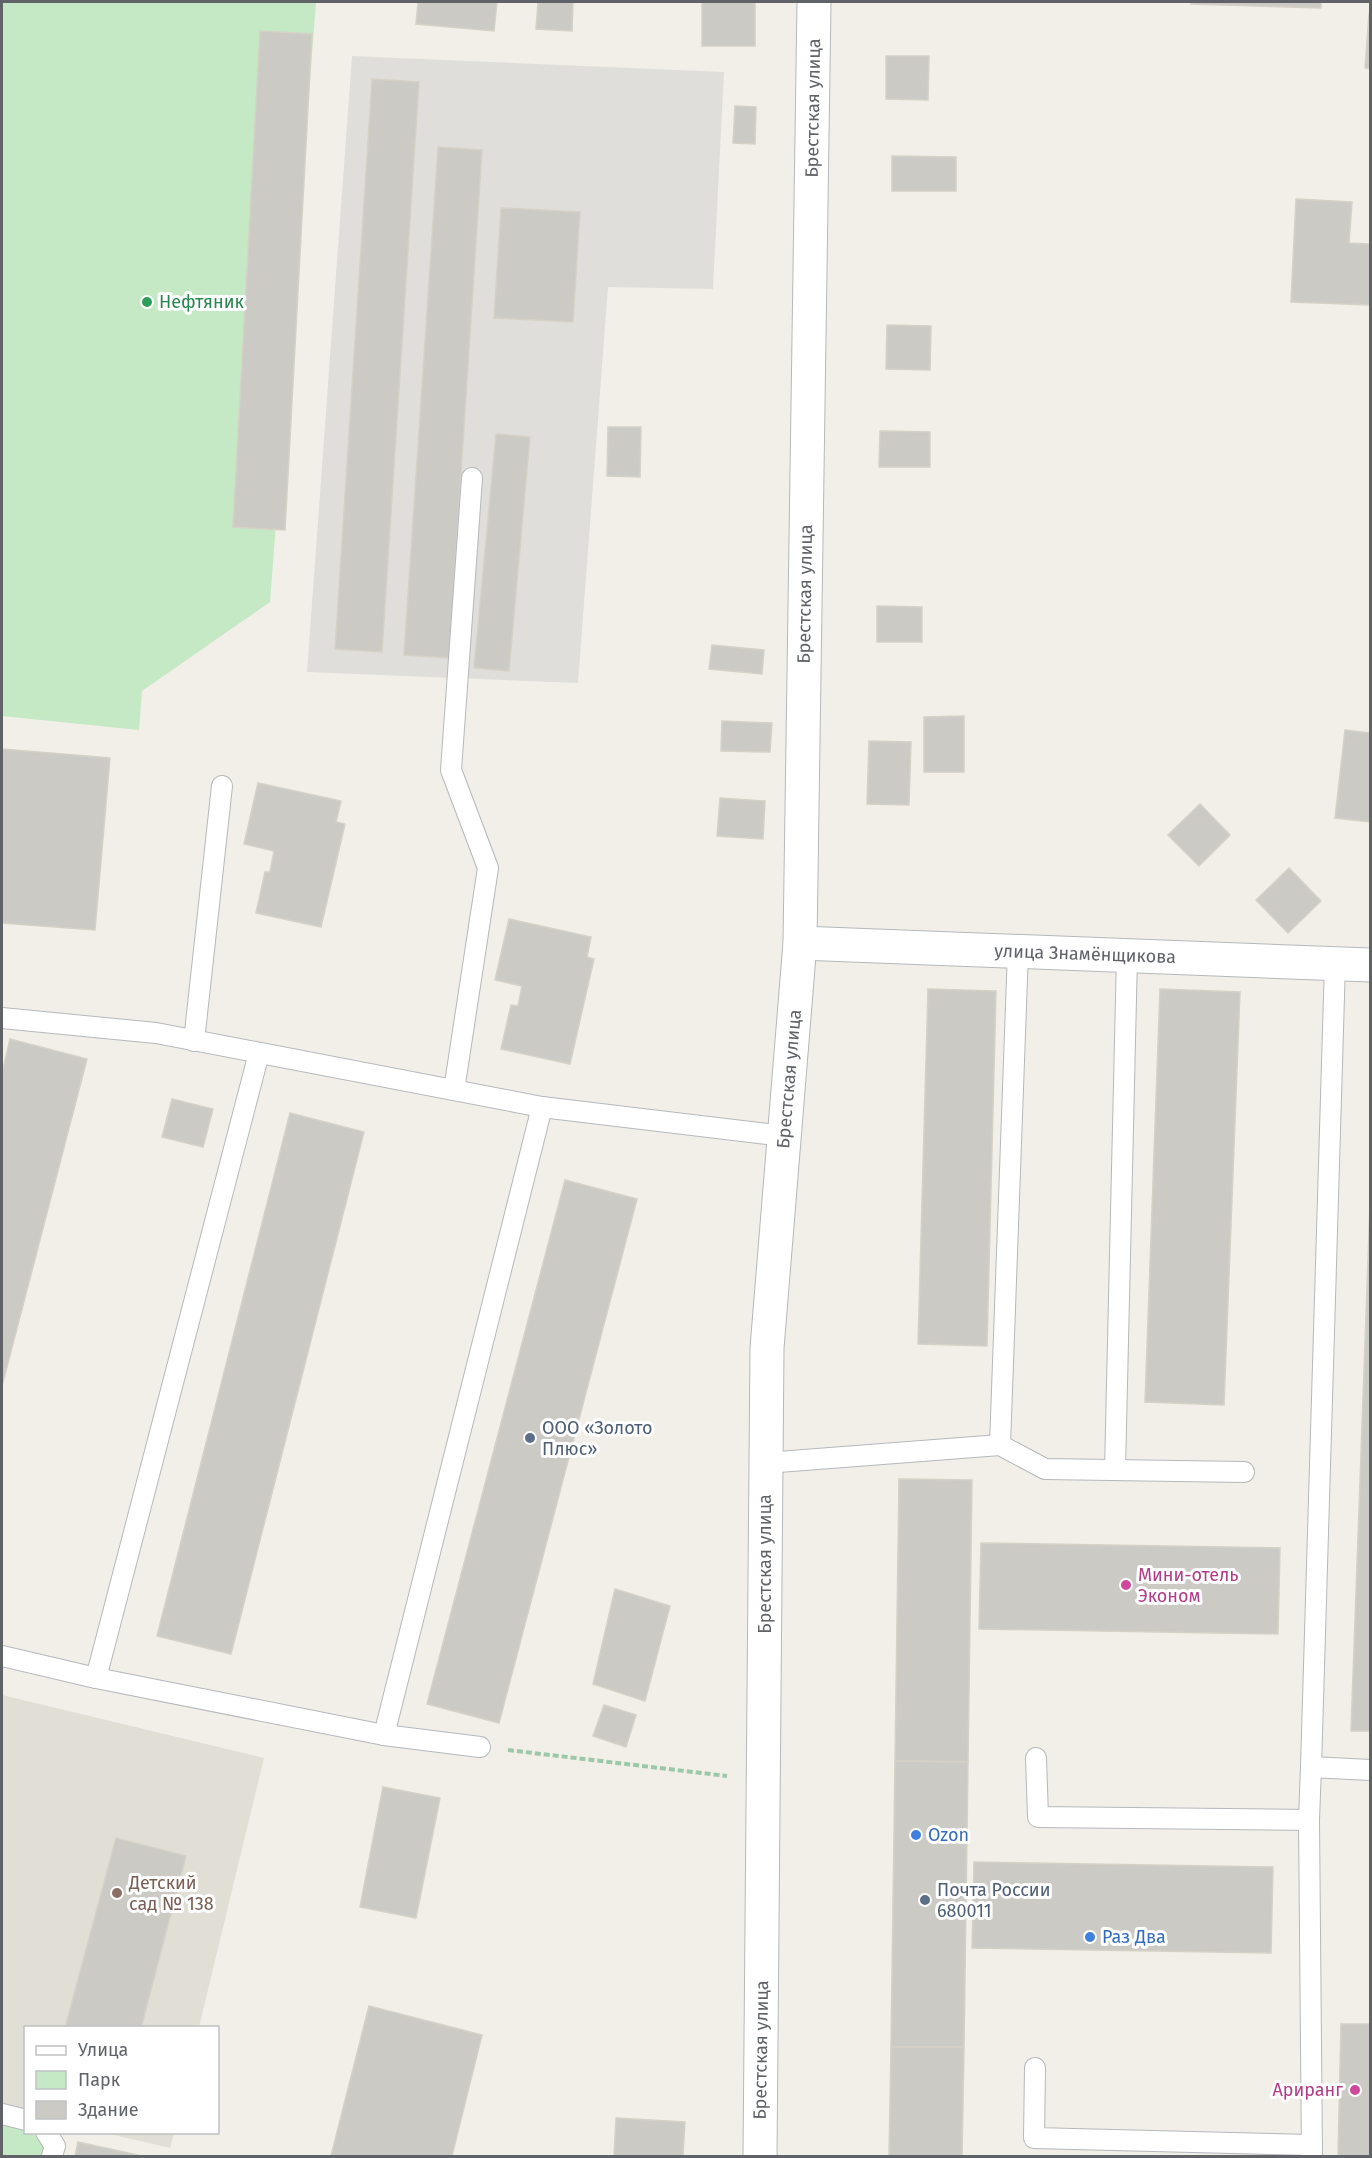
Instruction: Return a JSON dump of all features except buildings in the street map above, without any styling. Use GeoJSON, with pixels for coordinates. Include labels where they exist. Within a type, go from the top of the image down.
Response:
{"type":"FeatureCollection","features":[{"type":"Feature","properties":{"kind":"street","name":"Брестская улица"},"geometry":{"type":"LineString","coordinates":[[760,2157],[766,1348],[800,943],[814,2]]}},
{"type":"Feature","properties":{"kind":"street","name":"улица Знамёнщикова"},"geometry":{"type":"LineString","coordinates":[[800,943],[1371,965]]}},
{"type":"Feature","properties":{"kind":"lane"},"geometry":{"type":"LineString","coordinates":[[453,1090],[488,868],[451,770],[472,478]]}},
{"type":"Feature","properties":{"kind":"lane"},"geometry":{"type":"LineString","coordinates":[[194,1041],[222,786]]}},
{"type":"Feature","properties":{"kind":"lane"},"geometry":{"type":"LineString","coordinates":[[1000,1445],[1018,951]]}},
{"type":"Feature","properties":{"kind":"lane"},"geometry":{"type":"LineString","coordinates":[[1115,1470],[1127,955]]}},
{"type":"Feature","properties":{"kind":"lane"},"geometry":{"type":"LineString","coordinates":[[1035,2067],[1034,2138],[1312,2151],[1309,1820],[1335,963]]}},
{"type":"Feature","properties":{"kind":"lane"},"geometry":{"type":"LineString","coordinates":[[2,1018],[156,1034],[542,1107],[784,1136]]}},
{"type":"Feature","properties":{"kind":"lane"},"geometry":{"type":"LineString","coordinates":[[96,1678],[259,1053]]}},
{"type":"Feature","properties":{"kind":"lane"},"geometry":{"type":"LineString","coordinates":[[384,1735],[542,1107]]}},
{"type":"Feature","properties":{"kind":"lane"},"geometry":{"type":"LineString","coordinates":[[765,1463],[1000,1445],[1046,1469],[1244,1472]]}},
{"type":"Feature","properties":{"kind":"lane"},"geometry":{"type":"LineString","coordinates":[[2,1656],[96,1678],[384,1735],[480,1747]]}},
{"type":"Feature","properties":{"kind":"lane"},"geometry":{"type":"LineString","coordinates":[[1036,1758],[1038,1817],[1309,1820]]}},
{"type":"Feature","properties":{"kind":"lane"},"geometry":{"type":"LineString","coordinates":[[1311,1767],[1371,1770]]}},
{"type":"Feature","properties":{"kind":"lane"},"geometry":{"type":"LineString","coordinates":[[2,2114],[24,2120]]}},
{"type":"Feature","properties":{"kind":"lane"},"geometry":{"type":"LineString","coordinates":[[47,2134],[55,2146],[52,2157]]}},
{"type":"Feature","properties":{"kind":"path"},"geometry":{"type":"LineString","coordinates":[[480,1747],[764,1780]]}},
{"type":"Feature","properties":{"kind":"shaded area"},"geometry":{"type":"Polygon","coordinates":[[[352,56],[724,72],[713,289],[608,287],[578,683],[307,672],[352,56]]]}},
{"type":"Feature","properties":{"kind":"shaded area","name":"Детский сад № 138"},"geometry":{"type":"Polygon","coordinates":[[[2,1695],[264,1758],[199,2026],[24,2026],[24,2113],[2,2107],[2,1695]]]}},
{"type":"Feature","properties":{"kind":"shaded area"},"geometry":{"type":"Polygon","coordinates":[[[110,2134],[174,2134],[170,2148],[110,2134]]]}},
{"type":"Feature","properties":{"kind":"green space","name":"Нефтяник"},"geometry":{"type":"Polygon","coordinates":[[[2,2],[316,2],[270,602],[142,691],[139,730],[2,716],[2,2]]]}},
{"type":"Feature","properties":{"kind":"green space"},"geometry":{"type":"Polygon","coordinates":[[[6,2119],[24,2129],[24,2134],[32,2134],[55,2146],[52,2156],[2,2156],[2,2120],[6,2119]]]}},
{"type":"Feature","properties":{"kind":"place","name":"Нефтяник"},"geometry":{"type":"Point","coordinates":[147,302]}},
{"type":"Feature","properties":{"kind":"place","name":"ООО «Золото Плюс»"},"geometry":{"type":"Point","coordinates":[530,1438]}},
{"type":"Feature","properties":{"kind":"place","name":"Мини-отель Эконом"},"geometry":{"type":"Point","coordinates":[1126,1585]}},
{"type":"Feature","properties":{"kind":"place","name":"Ozon"},"geometry":{"type":"Point","coordinates":[916,1835]}},
{"type":"Feature","properties":{"kind":"place","name":"Детский сад № 138"},"geometry":{"type":"Point","coordinates":[117,1893]}},
{"type":"Feature","properties":{"kind":"place","name":"Почта России 680011"},"geometry":{"type":"Point","coordinates":[925,1900]}},
{"type":"Feature","properties":{"kind":"place","name":"Раз Два"},"geometry":{"type":"Point","coordinates":[1090,1937]}},
{"type":"Feature","properties":{"kind":"place","name":"Ариранг"},"geometry":{"type":"Point","coordinates":[1355,2090]}}]}
